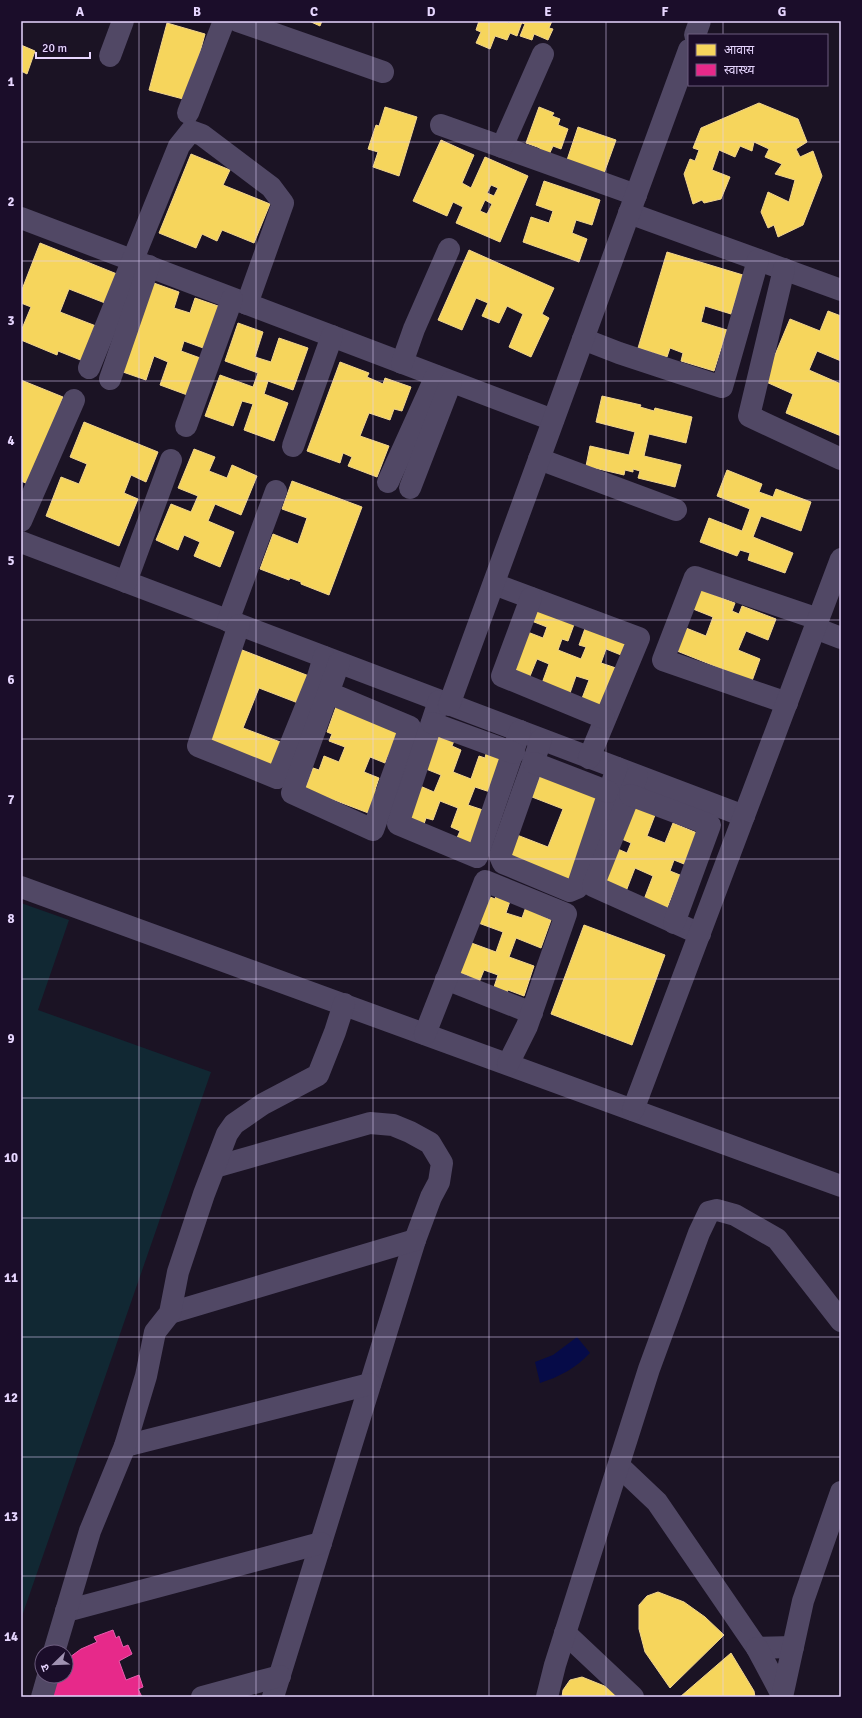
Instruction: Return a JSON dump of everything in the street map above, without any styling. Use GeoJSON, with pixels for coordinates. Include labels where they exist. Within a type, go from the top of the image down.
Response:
{"type":"FeatureCollection","features":[{"type":"Feature","properties":{"kind":"street"},"geometry":{"type":"LineString","coordinates":[[110,56],[123,21]]}},
{"type":"Feature","properties":{"kind":"street"},"geometry":{"type":"LineString","coordinates":[[188,113],[224,21]]}},
{"type":"Feature","properties":{"kind":"street"},"geometry":{"type":"LineString","coordinates":[[238,21],[382,72]]}},
{"type":"Feature","properties":{"kind":"street"},"geometry":{"type":"LineString","coordinates":[[695,34],[700,21]]}},
{"type":"Feature","properties":{"kind":"street"},"geometry":{"type":"LineString","coordinates":[[520,731],[514,753],[477,857],[398,824],[432,723],[444,703],[494,584],[688,53]]}},
{"type":"Feature","properties":{"kind":"street"},"geometry":{"type":"LineString","coordinates":[[502,147],[543,54]]}},
{"type":"Feature","properties":{"kind":"street"},"geometry":{"type":"LineString","coordinates":[[441,125],[502,147],[758,260],[841,290]]}},
{"type":"Feature","properties":{"kind":"street"},"geometry":{"type":"LineString","coordinates":[[110,379],[141,263],[179,146],[191,131],[202,135],[271,187],[283,203],[186,426]]}},
{"type":"Feature","properties":{"kind":"street"},"geometry":{"type":"LineString","coordinates":[[21,219],[554,420]]}},
{"type":"Feature","properties":{"kind":"street"},"geometry":{"type":"LineString","coordinates":[[402,363],[414,329],[449,249]]}},
{"type":"Feature","properties":{"kind":"street"},"geometry":{"type":"LineString","coordinates":[[583,339],[619,353],[722,387],[758,260]]}},
{"type":"Feature","properties":{"kind":"street"},"geometry":{"type":"LineString","coordinates":[[89,368],[141,263]]}},
{"type":"Feature","properties":{"kind":"street"},"geometry":{"type":"LineString","coordinates":[[784,269],[749,416],[841,459]]}},
{"type":"Feature","properties":{"kind":"street"},"geometry":{"type":"LineString","coordinates":[[293,446],[332,336]]}},
{"type":"Feature","properties":{"kind":"street"},"geometry":{"type":"LineString","coordinates":[[388,482],[443,379]]}},
{"type":"Feature","properties":{"kind":"street"},"geometry":{"type":"LineString","coordinates":[[410,488],[443,379]]}},
{"type":"Feature","properties":{"kind":"street"},"geometry":{"type":"LineString","coordinates":[[21,521],[74,400]]}},
{"type":"Feature","properties":{"kind":"street"},"geometry":{"type":"LineString","coordinates":[[539,459],[676,510]]}},
{"type":"Feature","properties":{"kind":"street"},"geometry":{"type":"LineString","coordinates":[[126,582],[171,460]]}},
{"type":"Feature","properties":{"kind":"street"},"geometry":{"type":"LineString","coordinates":[[276,491],[234,623],[198,746],[277,778],[318,677],[331,660]]}},
{"type":"Feature","properties":{"kind":"street"},"geometry":{"type":"LineString","coordinates":[[21,542],[589,758],[623,783],[710,825],[674,923]]}},
{"type":"Feature","properties":{"kind":"street"},"geometry":{"type":"LineString","coordinates":[[634,1110],[841,559]]}},
{"type":"Feature","properties":{"kind":"street"},"geometry":{"type":"LineString","coordinates":[[787,703],[663,660],[695,577],[817,624],[841,638]]}},
{"type":"Feature","properties":{"kind":"street"},"geometry":{"type":"LineString","coordinates":[[494,584],[639,638],[604,718],[589,758]]}},
{"type":"Feature","properties":{"kind":"street"},"geometry":{"type":"LineString","coordinates":[[531,598],[502,676],[604,718]]}},
{"type":"Feature","properties":{"kind":"street"},"geometry":{"type":"LineString","coordinates":[[329,693],[410,727],[374,830],[292,793],[329,693],[331,660]]}},
{"type":"Feature","properties":{"kind":"street"},"geometry":{"type":"LineString","coordinates":[[432,723],[514,753]]}},
{"type":"Feature","properties":{"kind":"street"},"geometry":{"type":"LineString","coordinates":[[542,740],[500,856],[503,863],[570,892],[577,888],[623,783]]}},
{"type":"Feature","properties":{"kind":"street"},"geometry":{"type":"LineString","coordinates":[[534,763],[623,783],[744,816]]}},
{"type":"Feature","properties":{"kind":"street"},"geometry":{"type":"LineString","coordinates":[[623,783],[593,886],[700,934]]}},
{"type":"Feature","properties":{"kind":"street"},"geometry":{"type":"LineString","coordinates":[[425,1034],[485,882],[566,914],[532,1013],[508,1064]]}},
{"type":"Feature","properties":{"kind":"street"},"geometry":{"type":"LineString","coordinates":[[21,887],[841,1186]]}},
{"type":"Feature","properties":{"kind":"street"},"geometry":{"type":"LineString","coordinates":[[446,979],[532,1013]]}},
{"type":"Feature","properties":{"kind":"street"},"geometry":{"type":"LineString","coordinates":[[56,1644],[90,1531],[125,1446],[146,1376],[155,1332],[170,1313],[178,1272],[228,1134],[234,1124],[262,1104],[318,1075],[344,1004]]}},
{"type":"Feature","properties":{"kind":"street"},"geometry":{"type":"LineString","coordinates":[[215,1167],[370,1123],[393,1125],[430,1143],[442,1163],[439,1182],[431,1197],[415,1240],[273,1697]]}},
{"type":"Feature","properties":{"kind":"street"},"geometry":{"type":"LineString","coordinates":[[547,1697],[565,1633],[649,1369],[699,1233],[709,1212],[717,1210],[735,1215],[776,1238],[841,1322]]}},
{"type":"Feature","properties":{"kind":"street"},"geometry":{"type":"LineString","coordinates":[[170,1313],[415,1240]]}},
{"type":"Feature","properties":{"kind":"street"},"geometry":{"type":"LineString","coordinates":[[125,1446],[370,1384]]}},
{"type":"Feature","properties":{"kind":"street"},"geometry":{"type":"LineString","coordinates":[[619,1466],[657,1502],[757,1648],[782,1696]]}},
{"type":"Feature","properties":{"kind":"street"},"geometry":{"type":"LineString","coordinates":[[782,1696],[803,1601],[841,1492]]}},
{"type":"Feature","properties":{"kind":"street"},"geometry":{"type":"LineString","coordinates":[[66,1611],[321,1543]]}},
{"type":"Feature","properties":{"kind":"street"},"geometry":{"type":"LineString","coordinates":[[565,1633],[633,1697]]}},
{"type":"Feature","properties":{"kind":"street"},"geometry":{"type":"LineString","coordinates":[[757,1648],[793,1647]]}},
{"type":"Feature","properties":{"kind":"street"},"geometry":{"type":"LineString","coordinates":[[202,1697],[280,1676]]}},
{"type":"Feature","properties":{"kind":"street"},"geometry":{"type":"LineString","coordinates":[[42,1697],[46,1684]]}},
{"type":"Feature","properties":{"kind":"shaded area"},"geometry":{"type":"Polygon","coordinates":[[[21,903],[69,920],[38,1010],[211,1072],[21,1619],[21,903]]]}},
{"type":"Feature","properties":{"kind":"shaded area"},"geometry":{"type":"Polygon","coordinates":[[[577,1337],[590,1353],[567,1371],[540,1383],[535,1362],[553,1355],[577,1337]]]}},
{"type":"Feature","properties":{"kind":"building: आवास"},"geometry":{"type":"Polygon","coordinates":[[[309,21],[322,21],[320,26],[309,21]]]}},
{"type":"Feature","properties":{"kind":"building: आवास"},"geometry":{"type":"Polygon","coordinates":[[[479,21],[504,21],[509,23],[510,21],[522,22],[517,36],[510,33],[507,40],[495,36],[490,49],[476,43],[481,32],[476,30],[479,21]]]}},
{"type":"Feature","properties":{"kind":"building: आवास"},"geometry":{"type":"Polygon","coordinates":[[[523,21],[552,21],[549,28],[553,29],[548,40],[534,34],[532,40],[520,36],[525,24],[522,23],[523,21]]]}},
{"type":"Feature","properties":{"kind":"building: आवास"},"geometry":{"type":"Polygon","coordinates":[[[167,23],[205,34],[187,100],[149,90],[167,23]]]}},
{"type":"Feature","properties":{"kind":"building: आवास"},"geometry":{"type":"Polygon","coordinates":[[[21,45],[35,51],[27,74],[21,71],[21,45]]]}},
{"type":"Feature","properties":{"kind":"building: आवास"},"geometry":{"type":"Polygon","coordinates":[[[759,103],[798,119],[807,142],[796,149],[800,157],[813,151],[822,176],[803,225],[778,237],[774,225],[768,228],[761,212],[768,192],[789,202],[795,180],[775,174],[782,164],[765,157],[769,149],[754,142],[752,151],[740,146],[735,157],[719,150],[712,170],[730,177],[721,199],[704,203],[702,200],[693,204],[684,174],[690,159],[695,161],[699,150],[693,148],[701,128],[759,103]]]}},
{"type":"Feature","properties":{"kind":"building: आवास"},"geometry":{"type":"Polygon","coordinates":[[[385,107],[417,117],[399,176],[373,167],[378,152],[368,149],[376,125],[379,126],[385,107]]]}},
{"type":"Feature","properties":{"kind":"building: आवास"},"geometry":{"type":"Polygon","coordinates":[[[539,107],[554,113],[552,116],[560,119],[558,125],[568,129],[561,149],[553,146],[548,157],[538,154],[540,148],[526,143],[539,107]]]}},
{"type":"Feature","properties":{"kind":"building: आवास"},"geometry":{"type":"Polygon","coordinates":[[[578,127],[616,140],[603,176],[566,163],[578,127]]]}},
{"type":"Feature","properties":{"kind":"building: आवास"},"geometry":{"type":"Polygon","coordinates":[[[441,140],[474,155],[462,183],[471,188],[485,157],[528,176],[500,242],[456,223],[463,207],[453,202],[447,216],[413,201],[441,140]],[[491,185],[487,193],[494,196],[498,188],[491,185]],[[485,200],[480,211],[487,214],[492,204],[485,200]]]}},
{"type":"Feature","properties":{"kind":"building: आवास"},"geometry":{"type":"Polygon","coordinates":[[[191,154],[230,170],[223,185],[270,204],[254,243],[222,230],[217,241],[202,234],[196,248],[159,233],[191,154]]]}},
{"type":"Feature","properties":{"kind":"building: आवास"},"geometry":{"type":"Polygon","coordinates":[[[544,181],[600,200],[592,225],[576,220],[572,233],[587,239],[579,262],[523,242],[531,217],[549,223],[553,211],[536,205],[544,181]]]}},
{"type":"Feature","properties":{"kind":"building: आवास"},"geometry":{"type":"Polygon","coordinates":[[[40,243],[117,274],[105,303],[69,289],[60,312],[96,326],[83,361],[58,351],[57,355],[21,340],[21,331],[31,307],[21,303],[21,292],[40,243]]]}},
{"type":"Feature","properties":{"kind":"building: आवास"},"geometry":{"type":"Polygon","coordinates":[[[469,250],[554,288],[542,314],[549,318],[531,357],[509,347],[523,314],[507,306],[499,323],[482,316],[488,303],[476,298],[462,330],[438,320],[469,250]]]}},
{"type":"Feature","properties":{"kind":"building: आवास"},"geometry":{"type":"Polygon","coordinates":[[[667,252],[743,275],[731,314],[705,306],[701,322],[727,330],[714,371],[681,361],[683,353],[670,348],[667,357],[638,348],[667,252]]]}},
{"type":"Feature","properties":{"kind":"building: आवास"},"geometry":{"type":"Polygon","coordinates":[[[151,282],[179,292],[174,308],[190,313],[195,298],[221,307],[206,349],[184,341],[181,351],[203,359],[190,396],[160,385],[168,362],[154,356],[146,380],[120,371],[151,282]]]}},
{"type":"Feature","properties":{"kind":"building: आवास"},"geometry":{"type":"Polygon","coordinates":[[[828,311],[841,316],[841,361],[817,351],[809,370],[841,384],[841,436],[786,413],[793,394],[764,381],[790,319],[820,331],[828,311]]]}},
{"type":"Feature","properties":{"kind":"building: आवास"},"geometry":{"type":"Polygon","coordinates":[[[238,323],[263,332],[255,357],[271,362],[279,338],[308,348],[293,390],[268,381],[264,394],[288,403],[274,441],[244,430],[253,404],[242,401],[233,426],[205,416],[220,375],[253,387],[258,373],[225,361],[238,323]]]}},
{"type":"Feature","properties":{"kind":"building: आवास"},"geometry":{"type":"Polygon","coordinates":[[[340,362],[369,373],[367,377],[383,384],[385,378],[411,387],[402,411],[394,409],[390,420],[369,413],[360,436],[389,446],[377,477],[348,466],[352,457],[343,453],[340,463],[307,451],[340,362]]]}},
{"type":"Feature","properties":{"kind":"building: आवास"},"geometry":{"type":"Polygon","coordinates":[[[21,380],[63,397],[28,484],[21,481],[21,380]]]}},
{"type":"Feature","properties":{"kind":"building: आवास"},"geometry":{"type":"Polygon","coordinates":[[[602,396],[641,405],[640,407],[654,411],[655,408],[692,417],[686,443],[649,434],[644,456],[681,465],[675,487],[638,478],[640,471],[633,469],[633,472],[625,470],[624,475],[586,466],[590,446],[629,455],[635,432],[596,422],[602,396]]]}},
{"type":"Feature","properties":{"kind":"building: आवास"},"geometry":{"type":"Polygon","coordinates":[[[84,422],[158,452],[146,482],[131,475],[124,493],[138,499],[119,546],[46,516],[61,477],[79,484],[87,464],[70,457],[84,422]]]}},
{"type":"Feature","properties":{"kind":"building: आवास"},"geometry":{"type":"Polygon","coordinates":[[[194,449],[215,457],[209,471],[227,478],[232,465],[257,476],[241,515],[215,504],[208,521],[234,532],[220,567],[194,556],[200,542],[184,535],[178,550],[156,540],[171,504],[191,512],[198,496],[178,488],[194,449]]]}},
{"type":"Feature","properties":{"kind":"building: आवास"},"geometry":{"type":"Polygon","coordinates":[[[727,470],[762,484],[759,492],[773,497],[776,489],[811,502],[801,531],[761,516],[753,537],[793,553],[785,573],[748,560],[750,553],[740,550],[737,556],[700,542],[709,518],[742,531],[750,509],[717,496],[727,470]]]}},
{"type":"Feature","properties":{"kind":"building: आवास"},"geometry":{"type":"Polygon","coordinates":[[[292,481],[362,507],[329,595],[301,584],[301,582],[290,578],[289,580],[260,569],[273,534],[298,544],[307,518],[282,509],[292,481]]]}},
{"type":"Feature","properties":{"kind":"building: आवास"},"geometry":{"type":"Polygon","coordinates":[[[701,590],[735,603],[732,611],[739,614],[742,606],[776,619],[768,640],[746,631],[738,650],[760,659],[752,681],[677,651],[686,628],[706,636],[713,617],[693,609],[701,590]]]}},
{"type":"Feature","properties":{"kind":"building: आवास"},"geometry":{"type":"Polygon","coordinates":[[[535,603],[576,619],[568,641],[562,639],[558,650],[581,659],[586,647],[579,645],[587,623],[627,638],[621,655],[606,649],[601,663],[616,668],[601,708],[581,701],[589,680],[576,676],[569,696],[541,686],[549,664],[537,659],[528,681],[509,674],[525,631],[543,638],[547,627],[529,620],[535,603]]]}},
{"type":"Feature","properties":{"kind":"building: आवास"},"geometry":{"type":"Polygon","coordinates":[[[237,648],[309,676],[298,703],[259,688],[243,728],[283,743],[273,768],[202,740],[237,648]]]}},
{"type":"Feature","properties":{"kind":"building: आवास"},"geometry":{"type":"Polygon","coordinates":[[[337,704],[403,729],[392,757],[388,755],[385,763],[370,757],[364,772],[379,778],[375,790],[379,792],[371,814],[305,789],[313,768],[319,770],[324,756],[339,762],[345,747],[329,741],[332,734],[327,732],[337,704]]]}},
{"type":"Feature","properties":{"kind":"building: आवास"},"geometry":{"type":"Polygon","coordinates":[[[439,732],[455,738],[452,746],[461,750],[453,772],[471,779],[479,756],[485,758],[487,750],[506,757],[493,793],[475,787],[468,805],[486,811],[473,846],[456,840],[460,831],[451,827],[458,808],[440,801],[433,820],[426,818],[423,827],[407,821],[420,786],[434,792],[441,775],[426,769],[439,732]]]}},
{"type":"Feature","properties":{"kind":"building: आवास"},"geometry":{"type":"Polygon","coordinates":[[[542,771],[604,796],[570,883],[508,859],[517,835],[548,847],[563,809],[532,797],[542,771]]]}},
{"type":"Feature","properties":{"kind":"building: आवास"},"geometry":{"type":"Polygon","coordinates":[[[630,805],[655,815],[647,836],[665,843],[673,823],[697,833],[684,864],[674,860],[670,871],[680,875],[666,911],[643,902],[653,876],[635,868],[625,894],[598,883],[613,847],[627,853],[631,843],[617,837],[630,805]]]}},
{"type":"Feature","properties":{"kind":"building: आवास"},"geometry":{"type":"Polygon","coordinates":[[[497,893],[511,898],[506,913],[522,918],[527,904],[539,909],[537,914],[551,920],[541,948],[516,938],[509,957],[534,966],[524,996],[508,990],[506,995],[493,990],[498,975],[484,970],[478,985],[467,981],[469,976],[455,971],[466,941],[496,952],[503,932],[473,921],[483,894],[495,899],[497,893]]]}},
{"type":"Feature","properties":{"kind":"building: आवास"},"geometry":{"type":"Polygon","coordinates":[[[584,925],[665,955],[632,1045],[551,1014],[584,925]]]}},
{"type":"Feature","properties":{"kind":"building: आवास"},"geometry":{"type":"Polygon","coordinates":[[[658,1592],[684,1602],[705,1617],[724,1635],[670,1688],[645,1652],[639,1629],[639,1605],[647,1596],[658,1592]]]}},
{"type":"Feature","properties":{"kind":"building: आवास"},"geometry":{"type":"Polygon","coordinates":[[[731,1653],[754,1691],[755,1697],[680,1697],[731,1653]]]}},
{"type":"Feature","properties":{"kind":"building: आवास"},"geometry":{"type":"Polygon","coordinates":[[[582,1677],[607,1687],[620,1697],[562,1697],[563,1690],[570,1680],[582,1677]]]}},
{"type":"Feature","properties":{"kind":"building: स्वास्थ्य"},"geometry":{"type":"Polygon","coordinates":[[[113,1630],[116,1638],[119,1636],[123,1647],[128,1645],[132,1654],[119,1661],[126,1680],[139,1675],[143,1687],[138,1689],[142,1697],[54,1697],[50,1691],[52,1684],[74,1684],[74,1654],[81,1649],[97,1642],[94,1637],[113,1630]]]}}]}
